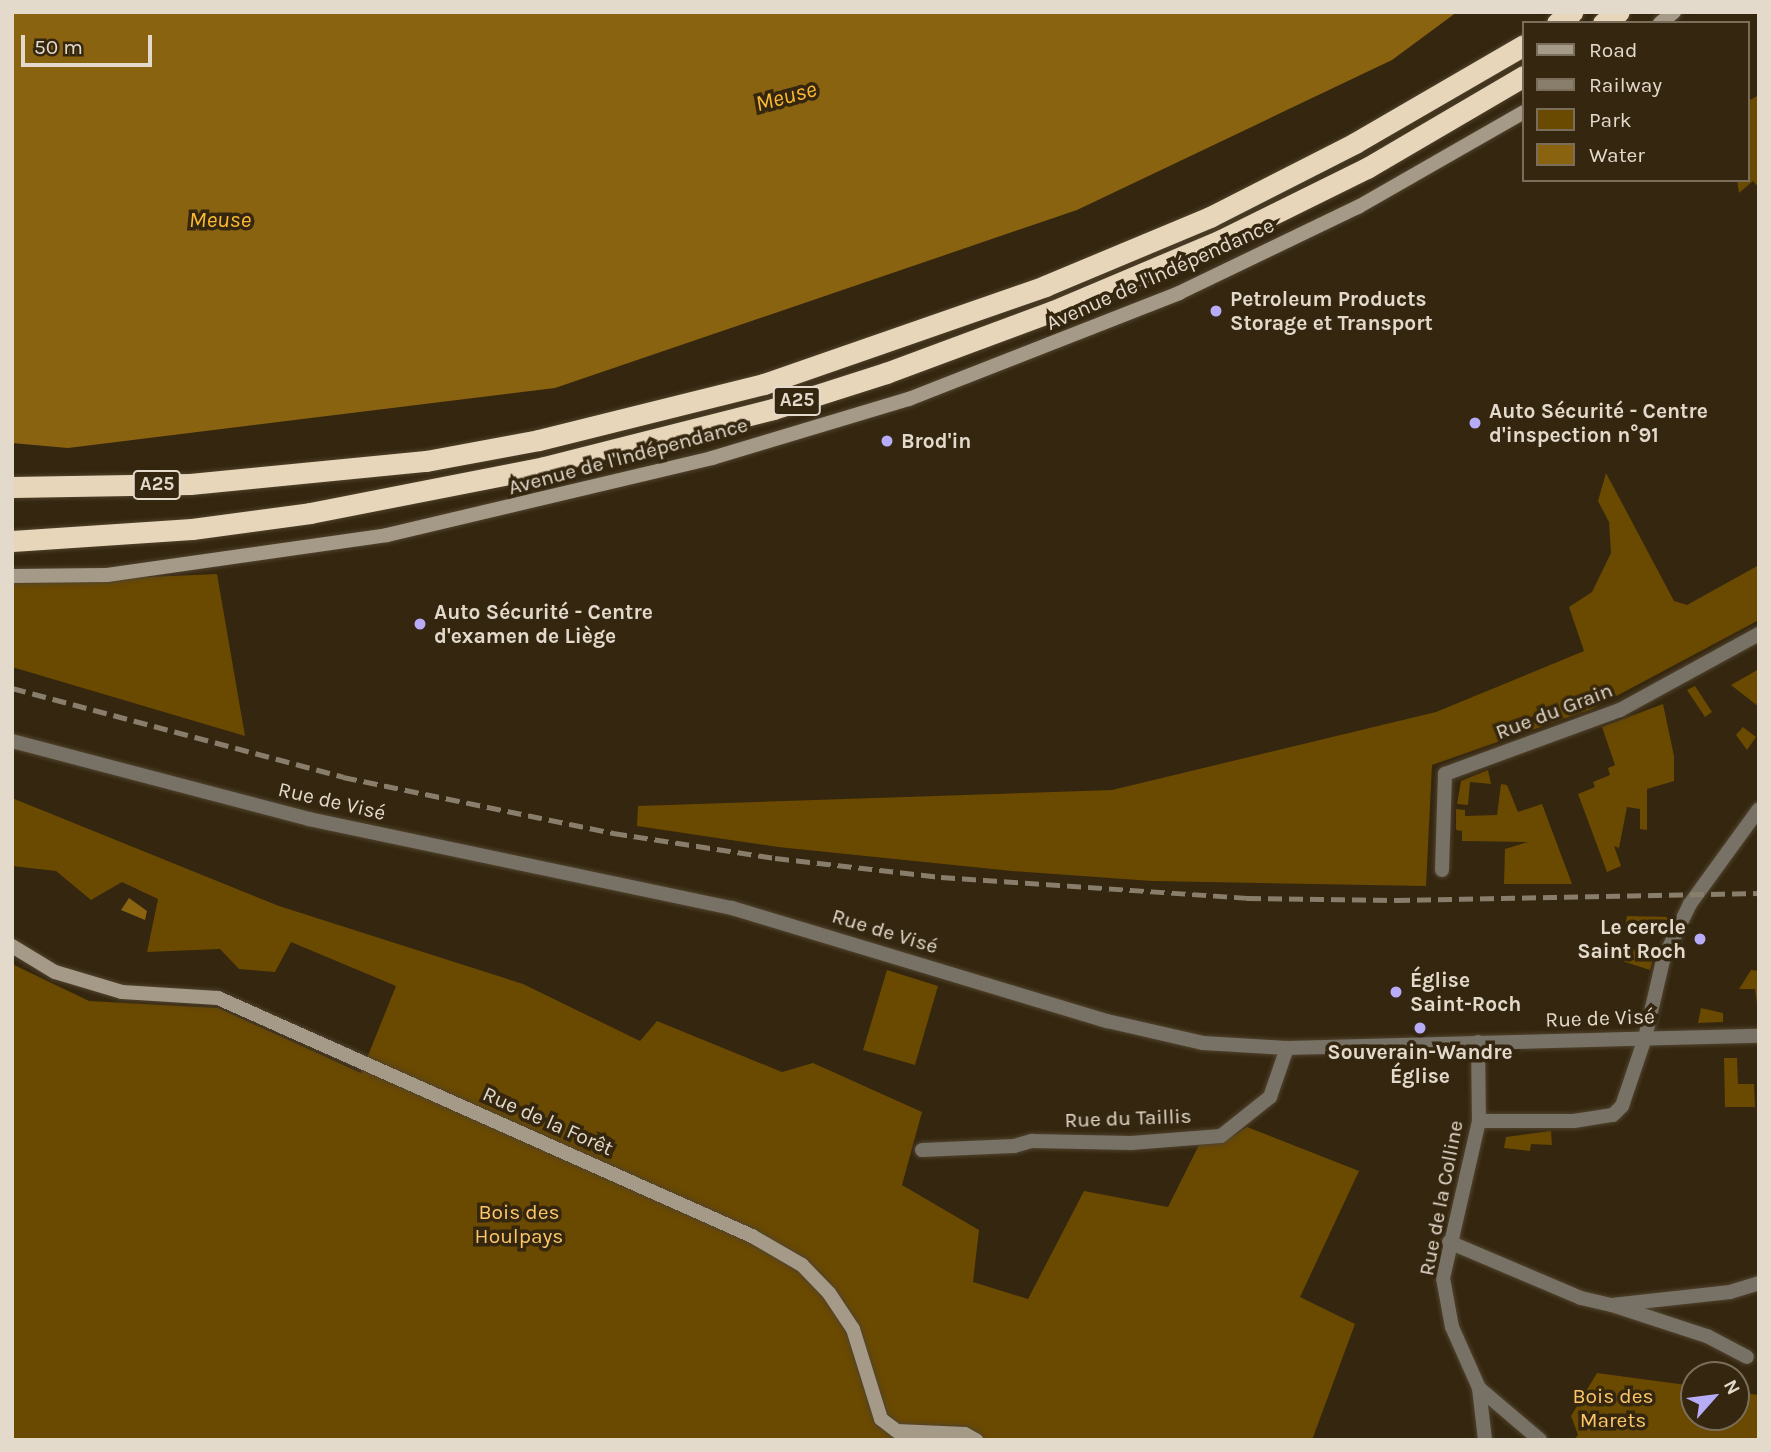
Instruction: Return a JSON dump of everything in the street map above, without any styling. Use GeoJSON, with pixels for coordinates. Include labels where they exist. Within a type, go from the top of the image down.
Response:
{"type":"FeatureCollection","features":[{"type":"Feature","properties":{"kind":"highway","name":"A25"},"geometry":{"type":"LineString","coordinates":[[12,487],[190,484],[426,461],[552,438],[764,384],[1045,286],[1210,217],[1355,143],[1522,46]]}},
{"type":"Feature","properties":{"kind":"highway","name":"A25"},"geometry":{"type":"LineString","coordinates":[[12,541],[192,528],[310,513],[544,467],[773,409],[886,373],[1053,311],[1221,240],[1367,168],[1522,77]]}},
{"type":"Feature","properties":{"kind":"main road","name":"Avenue de l'Indépendance"},"geometry":{"type":"LineString","coordinates":[[12,576],[107,575],[214,562],[422,528],[712,458],[909,399],[1179,293],[1358,207],[1522,113]]}},
{"type":"Feature","properties":{"kind":"main road","name":"Rue de la Forêt"},"geometry":{"type":"LineString","coordinates":[[12,946],[55,972],[122,992],[218,998],[752,1236],[802,1265],[829,1293],[853,1329],[881,1419],[897,1431],[965,1434],[976,1440]]}},
{"type":"Feature","properties":{"kind":"street","name":"Rue du Grain"},"geometry":{"type":"LineString","coordinates":[[1442,870],[1445,774],[1620,710],[1759,634]]}},
{"type":"Feature","properties":{"kind":"street","name":"Rue de Visé"},"geometry":{"type":"LineString","coordinates":[[12,741],[310,819],[732,908],[1107,1021],[1203,1043],[1287,1048],[1759,1036]]}},
{"type":"Feature","properties":{"kind":"street"},"geometry":{"type":"LineString","coordinates":[[1479,1121],[1574,1121],[1613,1115],[1628,1093],[1663,960],[1690,904],[1759,809]]}},
{"type":"Feature","properties":{"kind":"street","name":"Rue de la Colline"},"geometry":{"type":"LineString","coordinates":[[1478,1042],[1479,1121],[1449,1242],[1445,1298],[1479,1388],[1485,1440]]}},
{"type":"Feature","properties":{"kind":"street","name":"Rue du Taillis"},"geometry":{"type":"LineString","coordinates":[[922,1150],[1014,1146],[1032,1141],[1131,1143],[1221,1136],[1270,1097],[1287,1048]]}},
{"type":"Feature","properties":{"kind":"street"},"geometry":{"type":"LineString","coordinates":[[1449,1242],[1581,1298],[1612,1305],[1707,1336],[1748,1357]]}},
{"type":"Feature","properties":{"kind":"street"},"geometry":{"type":"LineString","coordinates":[[1612,1305],[1730,1292],[1759,1283]]}},
{"type":"Feature","properties":{"kind":"street"},"geometry":{"type":"LineString","coordinates":[[1479,1388],[1540,1439]]}},
{"type":"Feature","properties":{"kind":"green space"},"geometry":{"type":"Polygon","coordinates":[[[1759,95],[1759,188],[1753,181],[1739,193],[1737,182],[1750,182],[1750,100],[1759,95]]]}},
{"type":"Feature","properties":{"kind":"green space"},"geometry":{"type":"Polygon","coordinates":[[[1606,473],[1674,601],[1687,605],[1759,565],[1759,620],[1592,709],[1432,765],[1426,886],[1152,881],[1012,871],[778,847],[637,826],[638,806],[1112,790],[1436,712],[1584,651],[1569,607],[1592,592],[1611,553],[1609,522],[1598,501],[1606,473]]]}},
{"type":"Feature","properties":{"kind":"green space"},"geometry":{"type":"Polygon","coordinates":[[[217,574],[245,736],[12,667],[12,583],[217,574]]]}},
{"type":"Feature","properties":{"kind":"green space"},"geometry":{"type":"Polygon","coordinates":[[[1759,669],[1759,707],[1731,685],[1759,669]]]}},
{"type":"Feature","properties":{"kind":"green space"},"geometry":{"type":"Polygon","coordinates":[[[1695,686],[1712,712],[1705,717],[1687,690],[1695,686]]]}},
{"type":"Feature","properties":{"kind":"green space"},"geometry":{"type":"Polygon","coordinates":[[[1663,704],[1674,756],[1674,781],[1647,789],[1647,830],[1640,829],[1640,809],[1627,807],[1619,848],[1614,846],[1621,866],[1607,872],[1578,794],[1595,787],[1593,782],[1610,775],[1608,768],[1615,765],[1602,727],[1663,704]]]}},
{"type":"Feature","properties":{"kind":"green space"},"geometry":{"type":"Polygon","coordinates":[[[1743,727],[1756,737],[1747,750],[1736,735],[1743,727]]]}},
{"type":"Feature","properties":{"kind":"green space"},"geometry":{"type":"Polygon","coordinates":[[[1488,770],[1491,784],[1470,782],[1468,805],[1457,804],[1461,781],[1488,770]]]}},
{"type":"Feature","properties":{"kind":"green space"},"geometry":{"type":"Polygon","coordinates":[[[1501,784],[1507,785],[1518,812],[1542,804],[1572,884],[1504,884],[1505,849],[1528,842],[1462,841],[1462,831],[1456,830],[1456,809],[1465,810],[1465,816],[1497,815],[1501,784]]]}},
{"type":"Feature","properties":{"kind":"green space","name":"Bois des Houlpays"},"geometry":{"type":"Polygon","coordinates":[[[12,798],[279,906],[523,984],[640,1041],[657,1021],[782,1072],[813,1063],[922,1112],[902,1185],[979,1230],[973,1282],[1028,1299],[1084,1191],[1168,1207],[1199,1145],[1222,1143],[1247,1127],[1359,1171],[1300,1297],[1355,1324],[1312,1440],[12,1440],[12,964],[89,1001],[218,1008],[361,1073],[396,986],[291,942],[275,972],[239,969],[220,949],[147,952],[158,899],[122,882],[91,900],[56,871],[12,866],[12,798]]]}},
{"type":"Feature","properties":{"kind":"green space"},"geometry":{"type":"Polygon","coordinates":[[[1627,916],[1671,917],[1661,936],[1625,926],[1627,916]]]}},
{"type":"Feature","properties":{"kind":"green space"},"geometry":{"type":"Polygon","coordinates":[[[1624,947],[1654,955],[1650,970],[1619,960],[1624,947]]]}},
{"type":"Feature","properties":{"kind":"green space"},"geometry":{"type":"Polygon","coordinates":[[[887,970],[938,986],[915,1065],[863,1050],[887,970]]]}},
{"type":"Feature","properties":{"kind":"green space"},"geometry":{"type":"Polygon","coordinates":[[[1751,970],[1759,971],[1759,1020],[1755,989],[1739,989],[1751,970]]]}},
{"type":"Feature","properties":{"kind":"green space"},"geometry":{"type":"Polygon","coordinates":[[[1701,1008],[1723,1013],[1723,1022],[1698,1023],[1701,1008]]]}},
{"type":"Feature","properties":{"kind":"green space"},"geometry":{"type":"Polygon","coordinates":[[[1724,1058],[1737,1058],[1738,1084],[1754,1084],[1755,1107],[1725,1107],[1724,1058]]]}},
{"type":"Feature","properties":{"kind":"green space"},"geometry":{"type":"Polygon","coordinates":[[[1551,1131],[1552,1145],[1531,1144],[1530,1151],[1504,1148],[1506,1137],[1551,1131]]]}},
{"type":"Feature","properties":{"kind":"green space","name":"Bois des Marets"},"geometry":{"type":"Polygon","coordinates":[[[1597,1373],[1680,1384],[1680,1431],[1750,1431],[1750,1394],[1759,1395],[1759,1440],[1574,1440],[1578,1435],[1571,1416],[1597,1373]]]}},
{"type":"Feature","properties":{"kind":"water","name":"Meuse"},"geometry":{"type":"Polygon","coordinates":[[[12,12],[1457,12],[1392,60],[1077,210],[555,388],[68,448],[12,443],[12,12]]]}},
{"type":"Feature","properties":{"kind":"water"},"geometry":{"type":"Polygon","coordinates":[[[129,898],[147,911],[145,920],[121,910],[129,898]]]}},
{"type":"Feature","properties":{"kind":"railway"},"geometry":{"type":"LineString","coordinates":[[12,688],[343,777],[613,833],[775,858],[941,877],[1247,898],[1396,900],[1759,893]]}},
{"type":"Feature","properties":{"kind":"place","name":"Petroleum Products Storage et Transport"},"geometry":{"type":"Point","coordinates":[1216,311]}},
{"type":"Feature","properties":{"kind":"place","name":"Auto Sécurité - Centre d'inspection n°91"},"geometry":{"type":"Point","coordinates":[1475,423]}},
{"type":"Feature","properties":{"kind":"place","name":"Brod'in"},"geometry":{"type":"Point","coordinates":[887,441]}},
{"type":"Feature","properties":{"kind":"place","name":"Auto Sécurité - Centre d'examen de Liège"},"geometry":{"type":"Point","coordinates":[420,624]}},
{"type":"Feature","properties":{"kind":"place","name":"Le cercle Saint Roch"},"geometry":{"type":"Point","coordinates":[1700,939]}},
{"type":"Feature","properties":{"kind":"place","name":"Église Saint-Roch"},"geometry":{"type":"Point","coordinates":[1396,992]}},
{"type":"Feature","properties":{"kind":"place","name":"Souverain-Wandre Église"},"geometry":{"type":"Point","coordinates":[1420,1028]}}]}
